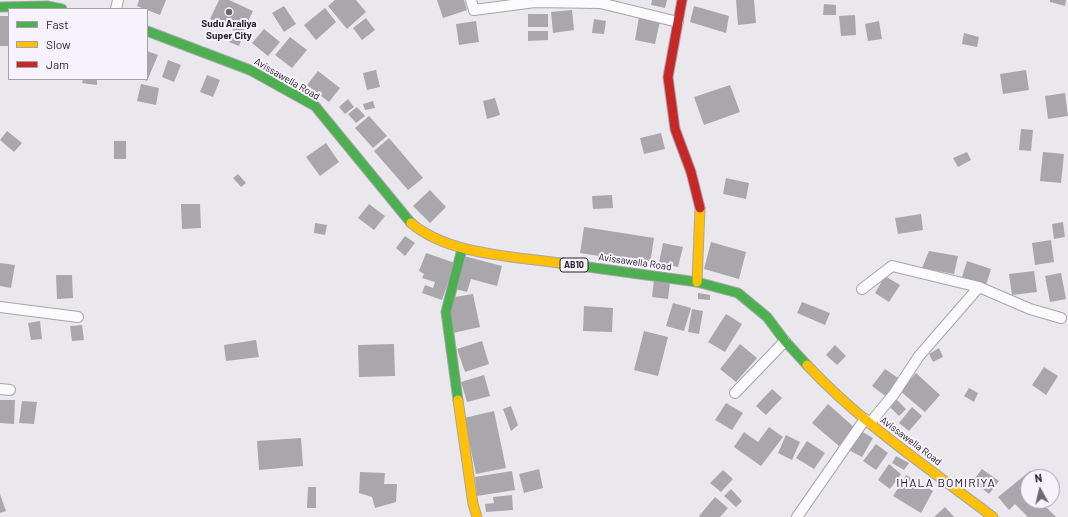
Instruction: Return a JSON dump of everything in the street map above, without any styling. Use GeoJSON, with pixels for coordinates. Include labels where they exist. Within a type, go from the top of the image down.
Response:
{"type":"FeatureCollection","features":[{"type":"Feature","properties":{"kind":"main road"},"geometry":{"type":"LineString","coordinates":[[682,0],[668,77],[675,129],[691,172],[700,208],[697,282]]}},
{"type":"Feature","properties":{"kind":"main road"},"geometry":{"type":"LineString","coordinates":[[0,7],[47,6],[57,8]]}},
{"type":"Feature","properties":{"kind":"main road","name":"Avissawella Road"},"geometry":{"type":"LineString","coordinates":[[148,31],[250,70],[315,106],[406,219],[418,229],[462,249],[697,282],[738,294],[767,317],[785,341],[824,383],[867,421],[993,517]]}},
{"type":"Feature","properties":{"kind":"main road"},"geometry":{"type":"LineString","coordinates":[[462,249],[446,312],[473,504],[477,517]]}},
{"type":"Feature","properties":{"kind":"street"},"geometry":{"type":"LineString","coordinates":[[471,0],[474,10],[535,1],[600,3],[678,22]]}},
{"type":"Feature","properties":{"kind":"street"},"geometry":{"type":"LineString","coordinates":[[862,289],[892,266],[980,287],[1030,309],[1061,318]]}},
{"type":"Feature","properties":{"kind":"street"},"geometry":{"type":"LineString","coordinates":[[798,517],[867,421],[894,394],[919,356],[980,287]]}},
{"type":"Feature","properties":{"kind":"street"},"geometry":{"type":"LineString","coordinates":[[0,307],[78,317]]}},
{"type":"Feature","properties":{"kind":"street"},"geometry":{"type":"LineString","coordinates":[[735,393],[785,341]]}},
{"type":"Feature","properties":{"kind":"building"},"geometry":{"type":"Polygon","coordinates":[[[139,0],[166,0],[160,15],[148,10],[148,8],[137,6],[139,0]]]}},
{"type":"Feature","properties":{"kind":"building"},"geometry":{"type":"Polygon","coordinates":[[[219,0],[229,0],[253,11],[242,34],[210,19],[219,0]]]}},
{"type":"Feature","properties":{"kind":"building"},"geometry":{"type":"Polygon","coordinates":[[[335,0],[356,0],[366,12],[347,29],[328,6],[335,0]]]}},
{"type":"Feature","properties":{"kind":"building"},"geometry":{"type":"Polygon","coordinates":[[[437,0],[464,0],[467,10],[443,18],[437,0]]]}},
{"type":"Feature","properties":{"kind":"building"},"geometry":{"type":"Polygon","coordinates":[[[652,0],[667,0],[665,8],[651,5],[652,0]]]}},
{"type":"Feature","properties":{"kind":"building"},"geometry":{"type":"Polygon","coordinates":[[[736,0],[754,0],[756,23],[738,25],[736,0]]]}},
{"type":"Feature","properties":{"kind":"building"},"geometry":{"type":"Polygon","coordinates":[[[1050,0],[1066,0],[1065,6],[1050,2],[1050,0]]]}},
{"type":"Feature","properties":{"kind":"building"},"geometry":{"type":"Polygon","coordinates":[[[824,4],[836,5],[836,15],[823,15],[824,4]]]}},
{"type":"Feature","properties":{"kind":"building"},"geometry":{"type":"Polygon","coordinates":[[[284,6],[296,24],[284,32],[272,13],[284,6]]]}},
{"type":"Feature","properties":{"kind":"building"},"geometry":{"type":"Polygon","coordinates":[[[694,6],[729,16],[726,33],[690,22],[694,6]]]}},
{"type":"Feature","properties":{"kind":"building"},"geometry":{"type":"Polygon","coordinates":[[[325,8],[336,22],[316,40],[304,25],[325,8]]]}},
{"type":"Feature","properties":{"kind":"building"},"geometry":{"type":"Polygon","coordinates":[[[572,10],[574,30],[553,33],[551,12],[572,10]]]}},
{"type":"Feature","properties":{"kind":"building"},"geometry":{"type":"Polygon","coordinates":[[[528,14],[548,14],[548,27],[528,27],[528,14]]]}},
{"type":"Feature","properties":{"kind":"building"},"geometry":{"type":"Polygon","coordinates":[[[855,15],[856,35],[841,36],[839,16],[855,15]]]}},
{"type":"Feature","properties":{"kind":"building"},"geometry":{"type":"Polygon","coordinates":[[[0,16],[8,16],[8,46],[0,46],[0,16]]]}},
{"type":"Feature","properties":{"kind":"building"},"geometry":{"type":"Polygon","coordinates":[[[639,17],[660,21],[655,44],[635,40],[639,17]]]}},
{"type":"Feature","properties":{"kind":"building"},"geometry":{"type":"Polygon","coordinates":[[[366,18],[375,30],[362,40],[353,28],[366,18]]]}},
{"type":"Feature","properties":{"kind":"building"},"geometry":{"type":"Polygon","coordinates":[[[594,19],[606,21],[604,34],[592,33],[594,19]]]}},
{"type":"Feature","properties":{"kind":"building"},"geometry":{"type":"Polygon","coordinates":[[[476,21],[479,42],[459,45],[456,24],[476,21]]]}},
{"type":"Feature","properties":{"kind":"building"},"geometry":{"type":"Polygon","coordinates":[[[879,21],[882,39],[868,41],[865,24],[879,21]]]}},
{"type":"Feature","properties":{"kind":"building"},"geometry":{"type":"Polygon","coordinates":[[[264,29],[280,42],[268,56],[252,43],[264,29]]]}},
{"type":"Feature","properties":{"kind":"building"},"geometry":{"type":"Polygon","coordinates":[[[528,31],[548,31],[548,40],[528,41],[528,31]]]}},
{"type":"Feature","properties":{"kind":"building"},"geometry":{"type":"Polygon","coordinates":[[[233,32],[243,36],[239,46],[229,42],[233,32]]]}},
{"type":"Feature","properties":{"kind":"building"},"geometry":{"type":"Polygon","coordinates":[[[964,33],[979,37],[977,47],[962,44],[964,33]]]}},
{"type":"Feature","properties":{"kind":"building"},"geometry":{"type":"Polygon","coordinates":[[[290,37],[307,50],[292,68],[275,55],[290,37]]]}},
{"type":"Feature","properties":{"kind":"building"},"geometry":{"type":"Polygon","coordinates":[[[148,51],[158,55],[148,79],[148,51]]]}},
{"type":"Feature","properties":{"kind":"building"},"geometry":{"type":"Polygon","coordinates":[[[168,60],[181,65],[174,82],[162,77],[168,60]]]}},
{"type":"Feature","properties":{"kind":"building"},"geometry":{"type":"Polygon","coordinates":[[[376,70],[380,87],[367,90],[363,73],[376,70]]]}},
{"type":"Feature","properties":{"kind":"building"},"geometry":{"type":"Polygon","coordinates":[[[1026,70],[1029,90],[1003,94],[1000,74],[1026,70]]]}},
{"type":"Feature","properties":{"kind":"building"},"geometry":{"type":"Polygon","coordinates":[[[318,71],[340,88],[329,102],[307,85],[318,71]]]}},
{"type":"Feature","properties":{"kind":"building"},"geometry":{"type":"Polygon","coordinates":[[[207,75],[220,80],[213,97],[200,92],[207,75]]]}},
{"type":"Feature","properties":{"kind":"building"},"geometry":{"type":"Polygon","coordinates":[[[83,80],[97,80],[97,85],[82,83],[83,80]]]}},
{"type":"Feature","properties":{"kind":"building"},"geometry":{"type":"Polygon","coordinates":[[[141,84],[159,88],[156,105],[137,101],[141,84]]]}},
{"type":"Feature","properties":{"kind":"building"},"geometry":{"type":"Polygon","coordinates":[[[730,85],[740,112],[704,125],[694,97],[730,85]]]}},
{"type":"Feature","properties":{"kind":"building"},"geometry":{"type":"Polygon","coordinates":[[[1065,93],[1068,116],[1048,119],[1045,96],[1065,93]]]}},
{"type":"Feature","properties":{"kind":"building"},"geometry":{"type":"Polygon","coordinates":[[[495,98],[500,115],[487,119],[483,101],[495,98]]]}},
{"type":"Feature","properties":{"kind":"building"},"geometry":{"type":"Polygon","coordinates":[[[348,99],[354,107],[345,114],[339,107],[348,99]]]}},
{"type":"Feature","properties":{"kind":"building"},"geometry":{"type":"Polygon","coordinates":[[[373,101],[375,108],[365,110],[363,104],[373,101]]]}},
{"type":"Feature","properties":{"kind":"building"},"geometry":{"type":"Polygon","coordinates":[[[357,107],[365,116],[356,123],[348,114],[357,107]]]}},
{"type":"Feature","properties":{"kind":"building"},"geometry":{"type":"Polygon","coordinates":[[[369,116],[387,136],[373,148],[355,128],[369,116]]]}},
{"type":"Feature","properties":{"kind":"building"},"geometry":{"type":"Polygon","coordinates":[[[1021,129],[1033,130],[1031,151],[1019,150],[1021,129]]]}},
{"type":"Feature","properties":{"kind":"building"},"geometry":{"type":"Polygon","coordinates":[[[7,131],[22,143],[14,152],[0,140],[7,131]]]}},
{"type":"Feature","properties":{"kind":"building"},"geometry":{"type":"Polygon","coordinates":[[[661,133],[665,149],[644,154],[640,138],[661,133]]]}},
{"type":"Feature","properties":{"kind":"building"},"geometry":{"type":"Polygon","coordinates":[[[389,138],[423,178],[408,190],[374,151],[389,138]]]}},
{"type":"Feature","properties":{"kind":"building"},"geometry":{"type":"Polygon","coordinates":[[[114,141],[126,141],[126,159],[114,159],[114,141]]]}},
{"type":"Feature","properties":{"kind":"building"},"geometry":{"type":"Polygon","coordinates":[[[326,143],[339,162],[320,176],[306,157],[326,143]]]}},
{"type":"Feature","properties":{"kind":"building"},"geometry":{"type":"Polygon","coordinates":[[[967,152],[971,160],[958,167],[953,158],[967,152]]]}},
{"type":"Feature","properties":{"kind":"building"},"geometry":{"type":"Polygon","coordinates":[[[1043,152],[1064,154],[1061,183],[1040,181],[1043,152]]]}},
{"type":"Feature","properties":{"kind":"building"},"geometry":{"type":"Polygon","coordinates":[[[238,174],[246,183],[241,187],[233,178],[238,174]]]}},
{"type":"Feature","properties":{"kind":"building"},"geometry":{"type":"Polygon","coordinates":[[[726,178],[749,183],[746,199],[723,194],[726,178]]]}},
{"type":"Feature","properties":{"kind":"building"},"geometry":{"type":"Polygon","coordinates":[[[430,190],[446,207],[430,223],[413,206],[430,190]]]}},
{"type":"Feature","properties":{"kind":"building"},"geometry":{"type":"Polygon","coordinates":[[[612,195],[613,208],[593,209],[592,196],[612,195]]]}},
{"type":"Feature","properties":{"kind":"building"},"geometry":{"type":"Polygon","coordinates":[[[181,204],[200,204],[201,228],[182,229],[181,204]]]}},
{"type":"Feature","properties":{"kind":"building"},"geometry":{"type":"Polygon","coordinates":[[[369,204],[385,216],[374,230],[358,218],[369,204]]]}},
{"type":"Feature","properties":{"kind":"building"},"geometry":{"type":"Polygon","coordinates":[[[921,214],[923,230],[898,234],[895,218],[921,214]]]}},
{"type":"Feature","properties":{"kind":"building"},"geometry":{"type":"Polygon","coordinates":[[[1063,222],[1065,237],[1054,239],[1052,224],[1063,222]]]}},
{"type":"Feature","properties":{"kind":"building"},"geometry":{"type":"Polygon","coordinates":[[[315,223],[327,225],[325,235],[314,233],[315,223]]]}},
{"type":"Feature","properties":{"kind":"building"},"geometry":{"type":"Polygon","coordinates":[[[584,227],[654,238],[650,264],[580,253],[584,227]]]}},
{"type":"Feature","properties":{"kind":"building"},"geometry":{"type":"Polygon","coordinates":[[[405,236],[415,243],[405,256],[396,248],[405,236]]]}},
{"type":"Feature","properties":{"kind":"building"},"geometry":{"type":"Polygon","coordinates":[[[1051,240],[1054,262],[1035,265],[1032,243],[1051,240]]]}},
{"type":"Feature","properties":{"kind":"building"},"geometry":{"type":"Polygon","coordinates":[[[711,242],[746,252],[739,279],[704,269],[711,242]]]}},
{"type":"Feature","properties":{"kind":"building"},"geometry":{"type":"Polygon","coordinates":[[[663,243],[683,247],[678,267],[659,263],[663,243]]]}},
{"type":"Feature","properties":{"kind":"building"},"geometry":{"type":"Polygon","coordinates":[[[929,251],[958,256],[954,274],[922,268],[929,251]]]}},
{"type":"Feature","properties":{"kind":"building"},"geometry":{"type":"Polygon","coordinates":[[[426,253],[455,263],[442,300],[422,293],[425,285],[433,288],[435,282],[422,278],[424,274],[419,271],[426,253]]]}},
{"type":"Feature","properties":{"kind":"building"},"geometry":{"type":"Polygon","coordinates":[[[464,256],[502,266],[497,286],[471,279],[467,292],[455,289],[464,256]]]}},
{"type":"Feature","properties":{"kind":"building"},"geometry":{"type":"Polygon","coordinates":[[[967,261],[991,269],[986,285],[962,277],[967,261]]]}},
{"type":"Feature","properties":{"kind":"building"},"geometry":{"type":"Polygon","coordinates":[[[0,263],[15,265],[11,288],[0,286],[0,263]]]}},
{"type":"Feature","properties":{"kind":"building"},"geometry":{"type":"Polygon","coordinates":[[[1034,271],[1037,292],[1012,295],[1009,274],[1034,271]]]}},
{"type":"Feature","properties":{"kind":"building"},"geometry":{"type":"Polygon","coordinates":[[[1061,273],[1066,299],[1050,302],[1045,276],[1061,273]]]}},
{"type":"Feature","properties":{"kind":"building"},"geometry":{"type":"Polygon","coordinates":[[[56,275],[72,275],[73,298],[57,299],[56,275]]]}},
{"type":"Feature","properties":{"kind":"building"},"geometry":{"type":"Polygon","coordinates":[[[885,276],[900,285],[889,302],[875,293],[885,276]]]}},
{"type":"Feature","properties":{"kind":"building"},"geometry":{"type":"Polygon","coordinates":[[[654,280],[670,282],[668,299],[652,297],[654,280]]]}},
{"type":"Feature","properties":{"kind":"building"},"geometry":{"type":"Polygon","coordinates":[[[698,293],[710,295],[710,300],[698,299],[698,293]]]}},
{"type":"Feature","properties":{"kind":"building"},"geometry":{"type":"Polygon","coordinates":[[[473,294],[480,327],[453,333],[449,312],[455,297],[473,294]]]}},
{"type":"Feature","properties":{"kind":"building"},"geometry":{"type":"Polygon","coordinates":[[[802,302],[830,313],[825,325],[797,313],[802,302]]]}},
{"type":"Feature","properties":{"kind":"building"},"geometry":{"type":"Polygon","coordinates":[[[673,303],[691,308],[684,331],[666,326],[673,303]]]}},
{"type":"Feature","properties":{"kind":"building"},"geometry":{"type":"Polygon","coordinates":[[[584,306],[613,308],[612,332],[583,331],[584,306]]]}},
{"type":"Feature","properties":{"kind":"building"},"geometry":{"type":"Polygon","coordinates":[[[692,309],[703,311],[699,334],[688,332],[692,309]]]}},
{"type":"Feature","properties":{"kind":"building"},"geometry":{"type":"Polygon","coordinates":[[[726,314],[742,324],[725,352],[708,342],[726,314]]]}},
{"type":"Feature","properties":{"kind":"building"},"geometry":{"type":"Polygon","coordinates":[[[40,321],[42,339],[31,340],[28,323],[40,321]]]}},
{"type":"Feature","properties":{"kind":"building"},"geometry":{"type":"Polygon","coordinates":[[[82,325],[84,340],[72,341],[70,326],[82,325]]]}},
{"type":"Feature","properties":{"kind":"building"},"geometry":{"type":"Polygon","coordinates":[[[644,331],[668,337],[658,376],[634,370],[644,331]]]}},
{"type":"Feature","properties":{"kind":"building"},"geometry":{"type":"Polygon","coordinates":[[[256,340],[259,357],[226,361],[224,345],[256,340]]]}},
{"type":"Feature","properties":{"kind":"building"},"geometry":{"type":"Polygon","coordinates":[[[482,341],[489,364],[465,372],[457,349],[482,341]]]}},
{"type":"Feature","properties":{"kind":"building"},"geometry":{"type":"Polygon","coordinates":[[[394,344],[395,376],[359,377],[358,345],[394,344]]]}},
{"type":"Feature","properties":{"kind":"building"},"geometry":{"type":"Polygon","coordinates":[[[740,344],[757,358],[736,382],[720,369],[740,344]]]}},
{"type":"Feature","properties":{"kind":"building"},"geometry":{"type":"Polygon","coordinates":[[[835,345],[846,356],[837,365],[826,355],[835,345]]]}},
{"type":"Feature","properties":{"kind":"building"},"geometry":{"type":"Polygon","coordinates":[[[939,348],[943,357],[933,362],[929,354],[939,348]]]}},
{"type":"Feature","properties":{"kind":"building"},"geometry":{"type":"Polygon","coordinates":[[[1044,367],[1058,376],[1046,395],[1032,385],[1044,367]]]}},
{"type":"Feature","properties":{"kind":"building"},"geometry":{"type":"Polygon","coordinates":[[[885,369],[901,380],[888,398],[872,386],[885,369]]]}},
{"type":"Feature","properties":{"kind":"building"},"geometry":{"type":"Polygon","coordinates":[[[916,373],[940,395],[925,412],[900,391],[916,373]]]}},
{"type":"Feature","properties":{"kind":"building"},"geometry":{"type":"Polygon","coordinates":[[[484,375],[490,396],[467,402],[461,382],[484,375]]]}},
{"type":"Feature","properties":{"kind":"building"},"geometry":{"type":"Polygon","coordinates":[[[969,388],[978,393],[974,402],[964,396],[969,388]]]}},
{"type":"Feature","properties":{"kind":"building"},"geometry":{"type":"Polygon","coordinates":[[[772,389],[782,398],[766,415],[756,406],[772,389]]]}},
{"type":"Feature","properties":{"kind":"building"},"geometry":{"type":"Polygon","coordinates":[[[894,397],[906,409],[899,416],[889,406],[894,397]]]}},
{"type":"Feature","properties":{"kind":"building"},"geometry":{"type":"Polygon","coordinates":[[[0,400],[15,400],[14,424],[0,423],[0,400]]]}},
{"type":"Feature","properties":{"kind":"building"},"geometry":{"type":"Polygon","coordinates":[[[22,401],[37,402],[34,424],[19,423],[22,401]]]}},
{"type":"Feature","properties":{"kind":"building"},"geometry":{"type":"Polygon","coordinates":[[[726,403],[743,413],[732,430],[715,420],[726,403]]]}},
{"type":"Feature","properties":{"kind":"building"},"geometry":{"type":"Polygon","coordinates":[[[828,404],[855,428],[839,446],[812,423],[828,404]]]}},
{"type":"Feature","properties":{"kind":"building"},"geometry":{"type":"Polygon","coordinates":[[[511,406],[518,425],[511,431],[503,409],[511,406]]]}},
{"type":"Feature","properties":{"kind":"building"},"geometry":{"type":"Polygon","coordinates":[[[912,407],[922,416],[909,431],[899,423],[912,407]]]}},
{"type":"Feature","properties":{"kind":"building"},"geometry":{"type":"Polygon","coordinates":[[[494,411],[506,468],[476,474],[464,418],[494,411]]]}},
{"type":"Feature","properties":{"kind":"building"},"geometry":{"type":"Polygon","coordinates":[[[769,427],[783,437],[761,466],[734,447],[744,432],[758,442],[769,427]]]}},
{"type":"Feature","properties":{"kind":"building"},"geometry":{"type":"Polygon","coordinates":[[[859,430],[873,438],[862,457],[847,449],[859,430]]]}},
{"type":"Feature","properties":{"kind":"building"},"geometry":{"type":"Polygon","coordinates":[[[786,435],[800,442],[792,460],[778,453],[786,435]]]}},
{"type":"Feature","properties":{"kind":"building"},"geometry":{"type":"Polygon","coordinates":[[[301,438],[303,466],[259,470],[257,441],[301,438]]]}},
{"type":"Feature","properties":{"kind":"building"},"geometry":{"type":"Polygon","coordinates":[[[807,441],[825,453],[814,469],[796,458],[807,441]]]}},
{"type":"Feature","properties":{"kind":"building"},"geometry":{"type":"Polygon","coordinates":[[[876,444],[888,453],[876,470],[863,461],[876,444]]]}},
{"type":"Feature","properties":{"kind":"building"},"geometry":{"type":"Polygon","coordinates":[[[896,456],[909,463],[904,470],[892,463],[896,456]]]}},
{"type":"Feature","properties":{"kind":"building"},"geometry":{"type":"Polygon","coordinates":[[[889,464],[901,474],[890,489],[878,480],[889,464]]]}},
{"type":"Feature","properties":{"kind":"building"},"geometry":{"type":"Polygon","coordinates":[[[539,469],[543,488],[524,493],[519,474],[539,469]]]}},
{"type":"Feature","properties":{"kind":"building"},"geometry":{"type":"Polygon","coordinates":[[[982,469],[999,481],[989,494],[973,481],[982,469]]]}},
{"type":"Feature","properties":{"kind":"building"},"geometry":{"type":"Polygon","coordinates":[[[723,470],[733,479],[721,492],[710,483],[723,470]]]}},
{"type":"Feature","properties":{"kind":"building"},"geometry":{"type":"Polygon","coordinates":[[[512,471],[515,490],[477,496],[475,477],[512,471]]]}},
{"type":"Feature","properties":{"kind":"building"},"geometry":{"type":"Polygon","coordinates":[[[360,472],[385,473],[384,484],[397,484],[396,502],[375,508],[372,497],[359,493],[360,472]]]}},
{"type":"Feature","properties":{"kind":"building"},"geometry":{"type":"Polygon","coordinates":[[[906,475],[933,491],[921,513],[893,496],[906,475]]]}},
{"type":"Feature","properties":{"kind":"building"},"geometry":{"type":"Polygon","coordinates":[[[1020,479],[1020,509],[1015,504],[1009,510],[998,497],[1020,479]]]}},
{"type":"Feature","properties":{"kind":"building"},"geometry":{"type":"Polygon","coordinates":[[[308,487],[316,487],[316,508],[307,508],[308,487]]]}},
{"type":"Feature","properties":{"kind":"building"},"geometry":{"type":"Polygon","coordinates":[[[731,489],[742,501],[736,507],[724,496],[731,489]]]}},
{"type":"Feature","properties":{"kind":"building"},"geometry":{"type":"Polygon","coordinates":[[[0,494],[6,511],[0,513],[0,494]]]}},
{"type":"Feature","properties":{"kind":"building"},"geometry":{"type":"Polygon","coordinates":[[[512,495],[513,510],[486,512],[485,504],[494,503],[493,497],[512,495]]]}},
{"type":"Feature","properties":{"kind":"building"},"geometry":{"type":"Polygon","coordinates":[[[715,497],[728,508],[720,517],[700,517],[699,516],[715,497]]]}},
{"type":"Feature","properties":{"kind":"building"},"geometry":{"type":"Polygon","coordinates":[[[945,507],[954,517],[934,517],[945,507]]]}},
{"type":"Feature","properties":{"kind":"building"},"geometry":{"type":"Polygon","coordinates":[[[1020,509],[1048,509],[1056,517],[1028,517],[1020,509]]]}},
{"type":"Feature","properties":{"kind":"traffic: fast"},"geometry":{"type":"LineString","coordinates":[[0,7],[47,6],[57,8]]}},
{"type":"Feature","properties":{"kind":"traffic: fast"},"geometry":{"type":"LineString","coordinates":[[148,31],[250,70],[315,106],[411,223]]}},
{"type":"Feature","properties":{"kind":"traffic: fast"},"geometry":{"type":"LineString","coordinates":[[458,400],[446,312],[462,249]]}},
{"type":"Feature","properties":{"kind":"traffic: fast"},"geometry":{"type":"LineString","coordinates":[[559,263],[697,282],[738,293],[767,317],[785,341],[807,365]]}},
{"type":"Feature","properties":{"kind":"traffic: slow"},"geometry":{"type":"LineString","coordinates":[[697,282],[700,208]]}},
{"type":"Feature","properties":{"kind":"traffic: slow"},"geometry":{"type":"LineString","coordinates":[[411,223],[426,234],[443,242],[462,248],[501,256],[559,263]]}},
{"type":"Feature","properties":{"kind":"traffic: slow"},"geometry":{"type":"LineString","coordinates":[[807,365],[873,426],[993,517]]}},
{"type":"Feature","properties":{"kind":"traffic: slow"},"geometry":{"type":"LineString","coordinates":[[458,400],[473,504],[477,517]]}},
{"type":"Feature","properties":{"kind":"traffic: jam"},"geometry":{"type":"LineString","coordinates":[[682,0],[668,77],[675,129],[691,172],[700,208]]}},
{"type":"Feature","properties":{"kind":"place","name":"Sudu Araliya Super City"},"geometry":{"type":"Point","coordinates":[229,12]}},
{"type":"Feature","properties":{"kind":"district","name":"IHALA BOMIRIYA"},"geometry":{"type":"Point","coordinates":[946,483]}}]}
